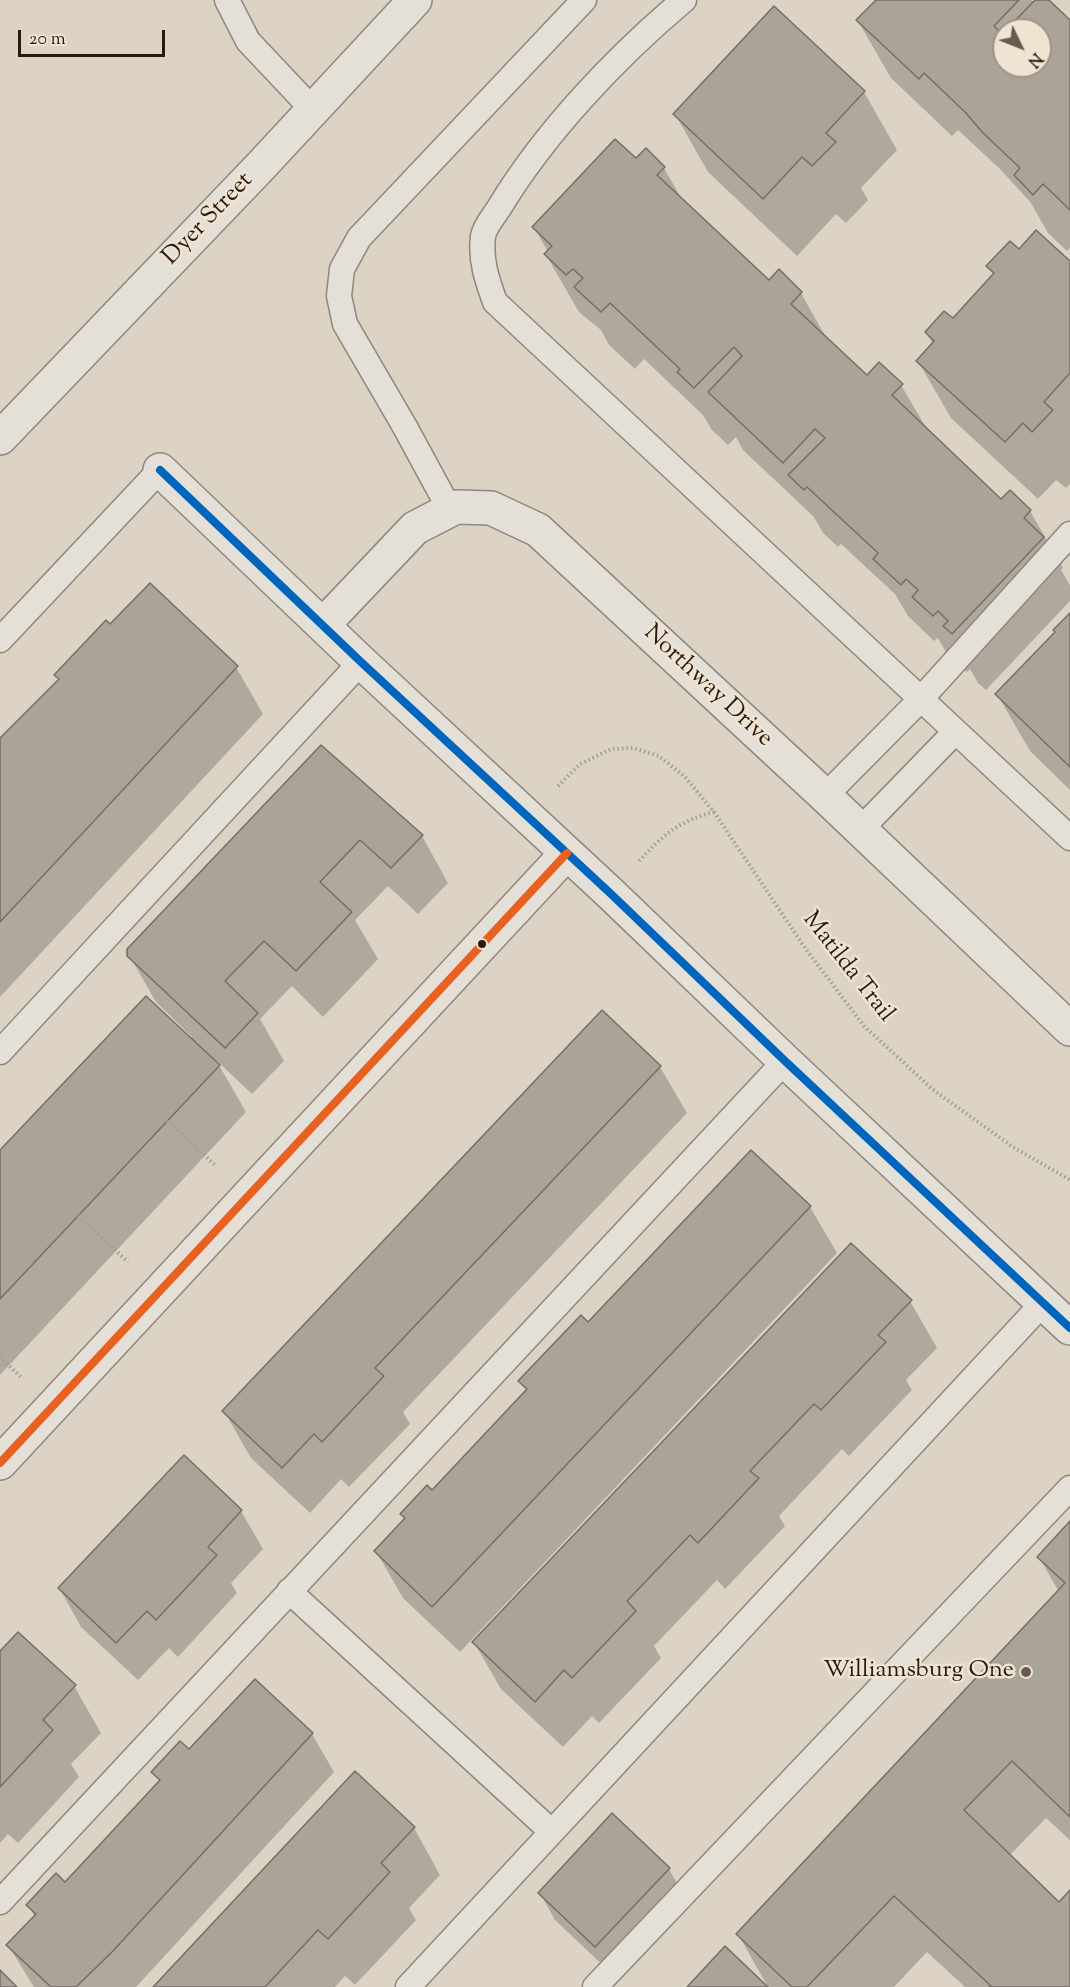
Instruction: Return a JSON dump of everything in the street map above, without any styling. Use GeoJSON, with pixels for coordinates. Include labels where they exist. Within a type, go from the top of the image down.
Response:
{"type":"FeatureCollection","features":[{"type":"Feature","properties":{"kind":"street","name":"Dyer Street"},"geometry":{"type":"LineString","coordinates":[[0,438],[415,0]]}},
{"type":"Feature","properties":{"kind":"street"},"geometry":{"type":"LineString","coordinates":[[160,470],[361,662],[567,853],[1070,1328]]}},
{"type":"Feature","properties":{"kind":"street","name":"Northway Drive"},"geometry":{"type":"LineString","coordinates":[[323,625],[415,528],[450,510],[457,507],[491,508],[537,530],[825,796],[1070,1029]]}},
{"type":"Feature","properties":{"kind":"street"},"geometry":{"type":"LineString","coordinates":[[0,1463],[567,853]]}},
{"type":"Feature","properties":{"kind":"lane"},"geometry":{"type":"LineString","coordinates":[[227,0],[248,41],[313,110]]}},
{"type":"Feature","properties":{"kind":"lane"},"geometry":{"type":"LineString","coordinates":[[450,510],[345,324],[339,296],[342,269],[359,238],[584,0]]}},
{"type":"Feature","properties":{"kind":"lane"},"geometry":{"type":"LineString","coordinates":[[684,0],[646,32],[569,113],[512,186],[483,234],[483,269],[495,302],[1070,838]]}},
{"type":"Feature","properties":{"kind":"lane"},"geometry":{"type":"LineString","coordinates":[[0,640],[160,470]]}},
{"type":"Feature","properties":{"kind":"lane"},"geometry":{"type":"LineString","coordinates":[[825,796],[920,700],[1070,534]]}},
{"type":"Feature","properties":{"kind":"lane"},"geometry":{"type":"LineString","coordinates":[[0,1052],[361,662]]}},
{"type":"Feature","properties":{"kind":"lane"},"geometry":{"type":"LineString","coordinates":[[860,830],[955,732]]}},
{"type":"Feature","properties":{"kind":"lane"},"geometry":{"type":"LineString","coordinates":[[0,1902],[785,1061]]}},
{"type":"Feature","properties":{"kind":"lane"},"geometry":{"type":"LineString","coordinates":[[408,1987],[1043,1303]]}},
{"type":"Feature","properties":{"kind":"lane"},"geometry":{"type":"LineString","coordinates":[[595,1987],[1070,1488]]}},
{"type":"Feature","properties":{"kind":"lane"},"geometry":{"type":"LineString","coordinates":[[290,1591],[552,1832]]}},
{"type":"Feature","properties":{"kind":"path","name":"Matilda Trail"},"geometry":{"type":"LineString","coordinates":[[559,785],[580,764],[611,749],[633,748],[658,756],[685,777],[714,812],[805,948],[864,1026],[932,1089],[1012,1147],[1070,1180]]}},
{"type":"Feature","properties":{"kind":"path"},"geometry":{"type":"LineString","coordinates":[[639,861],[673,828],[694,817],[714,812]]}},
{"type":"Feature","properties":{"kind":"path"},"geometry":{"type":"LineString","coordinates":[[167,1120],[216,1166]]}},
{"type":"Feature","properties":{"kind":"path"},"geometry":{"type":"LineString","coordinates":[[78,1216],[128,1262]]}},
{"type":"Feature","properties":{"kind":"path"},"geometry":{"type":"LineString","coordinates":[[0,1357],[21,1377]]}},
{"type":"Feature","properties":{"kind":"building"},"geometry":{"type":"Polygon","coordinates":[[[876,0],[1019,0],[1002,18],[992,18],[992,78],[1052,78],[1052,18],[1018,18],[1035,0],[1049,0],[1070,20],[1070,210],[1043,184],[1033,195],[1014,175],[1020,168],[982,132],[966,113],[924,73],[919,79],[856,20],[876,0]]]}},
{"type":"Feature","properties":{"kind":"building"},"geometry":{"type":"Polygon","coordinates":[[[774,6],[865,91],[826,133],[836,142],[812,166],[802,157],[763,199],[673,114],[774,6]]]}},
{"type":"Feature","properties":{"kind":"building"},"geometry":{"type":"Polygon","coordinates":[[[615,139],[636,158],[646,148],[665,167],[657,175],[769,280],[779,269],[802,292],[791,304],[867,375],[879,362],[903,384],[892,395],[1001,499],[1010,490],[1031,510],[1024,518],[1044,537],[952,634],[943,626],[948,621],[938,611],[933,616],[912,597],[918,590],[906,579],[901,585],[873,559],[878,553],[807,487],[804,490],[788,475],[825,438],[815,429],[783,463],[708,392],[742,356],[734,347],[694,388],[677,372],[680,369],[610,303],[601,312],[574,287],[583,278],[573,269],[566,275],[544,254],[552,246],[532,227],[615,139]]]}},
{"type":"Feature","properties":{"kind":"building"},"geometry":{"type":"Polygon","coordinates":[[[1036,230],[1070,261],[1070,373],[1044,402],[1053,410],[1032,432],[1023,423],[1005,442],[916,361],[934,341],[925,332],[944,311],[953,318],[994,273],[986,266],[1010,241],[1019,249],[1036,230]]]}},
{"type":"Feature","properties":{"kind":"building"},"geometry":{"type":"Polygon","coordinates":[[[150,583],[238,666],[0,922],[0,738],[59,679],[54,675],[106,620],[110,624],[150,583]]]}},
{"type":"Feature","properties":{"kind":"building"},"geometry":{"type":"Polygon","coordinates":[[[1070,613],[1070,767],[995,694],[1055,632],[1053,630],[1070,613]]]}},
{"type":"Feature","properties":{"kind":"building"},"geometry":{"type":"Polygon","coordinates":[[[321,745],[423,835],[391,868],[360,840],[320,882],[352,912],[296,971],[264,941],[225,981],[258,1013],[225,1048],[127,956],[127,949],[321,745]]]}},
{"type":"Feature","properties":{"kind":"building"},"geometry":{"type":"Polygon","coordinates":[[[146,996],[220,1065],[0,1299],[0,1150],[146,996]]]}},
{"type":"Feature","properties":{"kind":"building"},"geometry":{"type":"Polygon","coordinates":[[[602,1010],[661,1066],[375,1368],[384,1376],[322,1442],[314,1434],[282,1468],[222,1411],[602,1010]]]}},
{"type":"Feature","properties":{"kind":"building"},"geometry":{"type":"Polygon","coordinates":[[[751,1150],[811,1206],[432,1607],[374,1551],[405,1518],[400,1514],[427,1485],[432,1490],[527,1389],[518,1381],[581,1315],[588,1322],[751,1150]]]}},
{"type":"Feature","properties":{"kind":"building"},"geometry":{"type":"Polygon","coordinates":[[[851,1243],[912,1300],[878,1335],[886,1342],[821,1410],[814,1404],[750,1471],[759,1478],[698,1543],[690,1535],[627,1601],[636,1611],[572,1678],[564,1670],[535,1702],[472,1642],[851,1243]]]}},
{"type":"Feature","properties":{"kind":"building"},"geometry":{"type":"Polygon","coordinates":[[[184,1455],[242,1510],[208,1547],[217,1555],[156,1620],[147,1611],[116,1643],[58,1588],[184,1455]]]}},
{"type":"Feature","properties":{"kind":"building","name":"Williamsburg One"},"geometry":{"type":"Polygon","coordinates":[[[1070,1521],[1070,1817],[1012,1761],[964,1810],[1059,1902],[1070,1890],[1070,1987],[989,1987],[991,1986],[894,1896],[807,1987],[792,1987],[736,1934],[1065,1583],[1037,1557],[1070,1521]]]}},
{"type":"Feature","properties":{"kind":"building"},"geometry":{"type":"Polygon","coordinates":[[[18,1632],[76,1685],[43,1720],[53,1730],[0,1787],[0,1651],[18,1632]]]}},
{"type":"Feature","properties":{"kind":"building"},"geometry":{"type":"Polygon","coordinates":[[[255,1679],[313,1733],[113,1951],[76,1987],[51,1987],[6,1945],[36,1914],[26,1905],[56,1873],[65,1882],[160,1780],[151,1772],[180,1741],[189,1749],[255,1679]]]}},
{"type":"Feature","properties":{"kind":"building"},"geometry":{"type":"Polygon","coordinates":[[[355,1771],[415,1827],[381,1863],[390,1872],[328,1939],[318,1930],[265,1987],[153,1987],[355,1771]]]}},
{"type":"Feature","properties":{"kind":"building"},"geometry":{"type":"Polygon","coordinates":[[[612,1813],[670,1868],[595,1947],[538,1893],[612,1813]]]}},
{"type":"Feature","properties":{"kind":"building"},"geometry":{"type":"Polygon","coordinates":[[[725,1946],[768,1987],[687,1987],[725,1946]]]}},
{"type":"Feature","properties":{"kind":"building"},"geometry":{"type":"Polygon","coordinates":[[[0,1970],[17,1987],[0,1987],[0,1970]]]}},
{"type":"Feature","properties":{"kind":"transit line"},"geometry":{"type":"LineString","coordinates":[[160,470],[361,662],[610,893],[785,1061],[1070,1328]]}},
{"type":"Feature","properties":{"kind":"transit line"},"geometry":{"type":"LineString","coordinates":[[0,1463],[567,853]]}},
{"type":"Feature","properties":{"kind":"place","name":"Williamsburg One"},"geometry":{"type":"Point","coordinates":[1026,1672]}}]}
